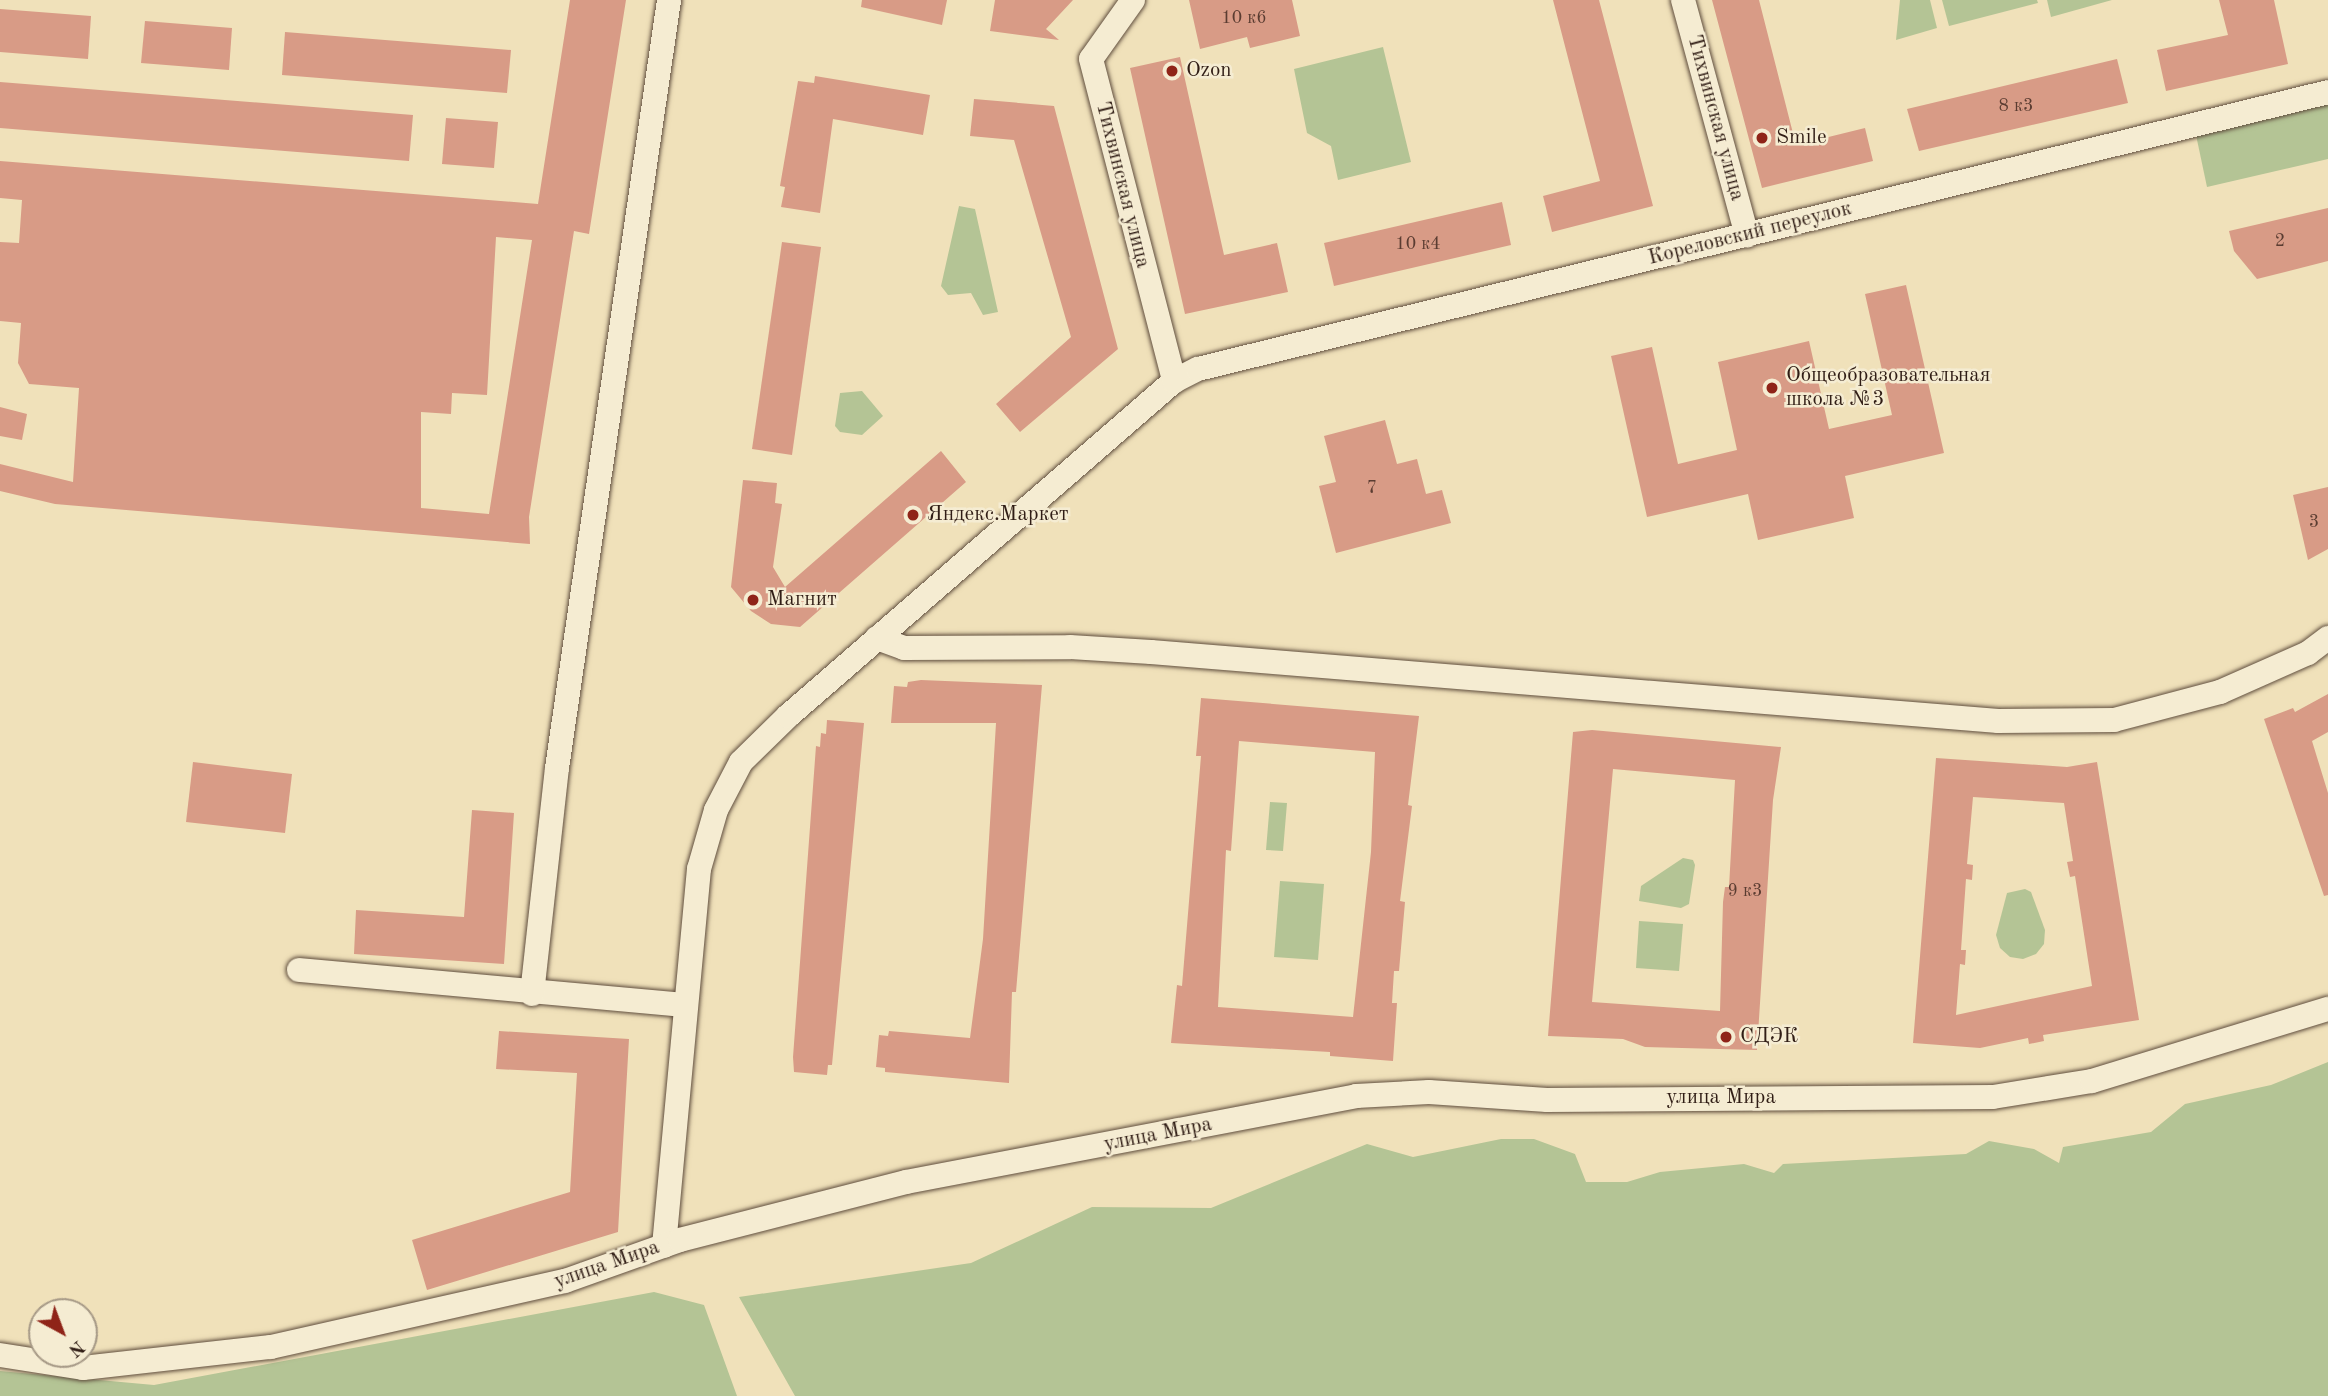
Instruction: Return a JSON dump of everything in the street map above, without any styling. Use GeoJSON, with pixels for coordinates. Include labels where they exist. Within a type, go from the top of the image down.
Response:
{"type":"FeatureCollection","features":[{"type":"Feature","properties":{"kind":"street"},"geometry":{"type":"LineString","coordinates":[[532,994],[557,768],[669,0]]}},
{"type":"Feature","properties":{"kind":"street","name":"Тихвинская улица"},"geometry":{"type":"LineString","coordinates":[[1133,0],[1091,59],[1174,381]]}},
{"type":"Feature","properties":{"kind":"street","name":"Тихвинская улица"},"geometry":{"type":"LineString","coordinates":[[1683,0],[1747,235]]}},
{"type":"Feature","properties":{"kind":"street","name":"Кореловский переулок"},"geometry":{"type":"LineString","coordinates":[[664,1245],[683,1004],[699,869],[716,810],[741,762],[877,638],[1174,381],[1198,369],[2328,92]]}},
{"type":"Feature","properties":{"kind":"street"},"geometry":{"type":"LineString","coordinates":[[877,638],[904,648],[1070,647],[1151,652],[1998,722],[2114,720],[2220,692],[2308,653],[2328,638]]}},
{"type":"Feature","properties":{"kind":"street"},"geometry":{"type":"LineString","coordinates":[[299,970],[532,994],[683,1004]]}},
{"type":"Feature","properties":{"kind":"street","name":"улица Мира"},"geometry":{"type":"LineString","coordinates":[[0,1355],[83,1368],[271,1347],[565,1281],[664,1245],[906,1182],[1356,1096],[1429,1092],[1547,1100],[1993,1097],[2106,1077],[2328,1009]]}},
{"type":"Feature","properties":{"kind":"green space"},"geometry":{"type":"Polygon","coordinates":[[[1900,0],[1930,0],[1937,28],[1896,40],[1900,0]]]}},
{"type":"Feature","properties":{"kind":"green space"},"geometry":{"type":"Polygon","coordinates":[[[1942,0],[2037,0],[2038,3],[1949,26],[1942,0]]]}},
{"type":"Feature","properties":{"kind":"green space"},"geometry":{"type":"Polygon","coordinates":[[[2047,0],[2112,0],[2051,17],[2047,0]]]}},
{"type":"Feature","properties":{"kind":"green space"},"geometry":{"type":"Polygon","coordinates":[[[1383,47],[1411,162],[1338,180],[1331,146],[1307,133],[1294,69],[1383,47]]]}},
{"type":"Feature","properties":{"kind":"green space"},"geometry":{"type":"Polygon","coordinates":[[[2328,104],[2328,159],[2207,187],[2196,135],[2328,104]]]}},
{"type":"Feature","properties":{"kind":"green space"},"geometry":{"type":"Polygon","coordinates":[[[959,206],[975,209],[998,312],[983,315],[971,293],[948,295],[941,286],[959,206]]]}},
{"type":"Feature","properties":{"kind":"green space"},"geometry":{"type":"Polygon","coordinates":[[[862,391],[883,416],[862,435],[840,432],[835,426],[840,393],[862,391]]]}},
{"type":"Feature","properties":{"kind":"green space"},"geometry":{"type":"Polygon","coordinates":[[[1270,802],[1287,803],[1283,851],[1266,850],[1270,802]]]}},
{"type":"Feature","properties":{"kind":"green space"},"geometry":{"type":"Polygon","coordinates":[[[1683,858],[1693,860],[1695,865],[1689,904],[1681,908],[1639,901],[1641,886],[1683,858]]]}},
{"type":"Feature","properties":{"kind":"green space"},"geometry":{"type":"Polygon","coordinates":[[[1280,881],[1324,884],[1318,960],[1274,957],[1280,881]]]}},
{"type":"Feature","properties":{"kind":"green space"},"geometry":{"type":"Polygon","coordinates":[[[2025,889],[2031,892],[2045,930],[2044,944],[2036,954],[2023,959],[2010,957],[2000,948],[1996,935],[2007,893],[2025,889]]]}},
{"type":"Feature","properties":{"kind":"green space"},"geometry":{"type":"Polygon","coordinates":[[[1639,921],[1683,924],[1679,971],[1636,968],[1639,921]]]}},
{"type":"Feature","properties":{"kind":"green space"},"geometry":{"type":"Polygon","coordinates":[[[2328,1062],[2328,1396],[795,1396],[739,1297],[971,1263],[1092,1207],[1211,1208],[1367,1144],[1413,1157],[1501,1139],[1534,1139],[1575,1154],[1586,1182],[1627,1182],[1660,1172],[1744,1164],[1774,1173],[1783,1164],[1966,1154],[1989,1141],[2034,1149],[2059,1163],[2063,1147],[2151,1132],[2185,1104],[2271,1085],[2328,1062]]]}},
{"type":"Feature","properties":{"kind":"green space"},"geometry":{"type":"Polygon","coordinates":[[[654,1292],[704,1305],[737,1396],[0,1396],[0,1371],[154,1385],[654,1292]]]}},
{"type":"Feature","properties":{"kind":"building"},"geometry":{"type":"Polygon","coordinates":[[[570,0],[626,0],[589,234],[574,231],[529,517],[530,544],[55,504],[0,491],[0,464],[73,482],[79,388],[29,384],[18,363],[21,323],[0,321],[0,242],[19,243],[22,200],[0,198],[0,161],[538,204],[570,0]],[[496,237],[487,395],[452,393],[451,414],[421,412],[421,508],[489,514],[532,240],[496,237]]]}},
{"type":"Feature","properties":{"kind":"building"},"geometry":{"type":"Polygon","coordinates":[[[862,0],[947,0],[942,25],[861,7],[862,0]]]}},
{"type":"Feature","properties":{"kind":"building"},"geometry":{"type":"Polygon","coordinates":[[[995,0],[1073,0],[1046,29],[1059,40],[990,31],[995,0]]]}},
{"type":"Feature","properties":{"kind":"building"},"geometry":{"type":"Polygon","coordinates":[[[1189,0],[1292,0],[1300,36],[1250,48],[1247,37],[1200,49],[1189,0]]]}},
{"type":"Feature","properties":{"kind":"building"},"geometry":{"type":"Polygon","coordinates":[[[1553,0],[1599,0],[1653,206],[1552,232],[1543,196],[1600,181],[1553,0]]]}},
{"type":"Feature","properties":{"kind":"building"},"geometry":{"type":"Polygon","coordinates":[[[1712,0],[1759,0],[1796,145],[1865,128],[1873,161],[1762,188],[1712,0]]]}},
{"type":"Feature","properties":{"kind":"building"},"geometry":{"type":"Polygon","coordinates":[[[2219,0],[2274,0],[2288,64],[2166,91],[2157,50],[2228,35],[2219,0]]]}},
{"type":"Feature","properties":{"kind":"building"},"geometry":{"type":"Polygon","coordinates":[[[0,9],[91,16],[88,59],[0,52],[0,9]]]}},
{"type":"Feature","properties":{"kind":"building"},"geometry":{"type":"Polygon","coordinates":[[[145,21],[232,28],[229,70],[141,63],[145,21]]]}},
{"type":"Feature","properties":{"kind":"building"},"geometry":{"type":"Polygon","coordinates":[[[285,32],[511,50],[507,93],[282,75],[285,32]]]}},
{"type":"Feature","properties":{"kind":"building"},"geometry":{"type":"Polygon","coordinates":[[[1180,57],[1224,255],[1277,243],[1288,292],[1185,314],[1130,68],[1180,57]]]}},
{"type":"Feature","properties":{"kind":"building"},"geometry":{"type":"Polygon","coordinates":[[[2117,59],[2128,103],[1919,151],[1907,109],[2117,59]]]}},
{"type":"Feature","properties":{"kind":"building"},"geometry":{"type":"Polygon","coordinates":[[[815,76],[930,95],[923,135],[833,119],[820,213],[781,207],[785,187],[780,186],[798,81],[814,83],[815,76]]]}},
{"type":"Feature","properties":{"kind":"building"},"geometry":{"type":"Polygon","coordinates":[[[0,82],[413,115],[409,161],[0,128],[0,82]]]}},
{"type":"Feature","properties":{"kind":"building"},"geometry":{"type":"Polygon","coordinates":[[[974,99],[1054,106],[1118,349],[1020,432],[996,404],[1071,337],[1014,140],[970,136],[974,99]]]}},
{"type":"Feature","properties":{"kind":"building"},"geometry":{"type":"Polygon","coordinates":[[[446,118],[498,122],[494,168],[442,164],[446,118]]]}},
{"type":"Feature","properties":{"kind":"building"},"geometry":{"type":"Polygon","coordinates":[[[1502,202],[1511,245],[1334,286],[1324,243],[1502,202]]]}},
{"type":"Feature","properties":{"kind":"building"},"geometry":{"type":"Polygon","coordinates":[[[2328,208],[2328,261],[2257,279],[2234,251],[2229,231],[2328,208]]]}},
{"type":"Feature","properties":{"kind":"building"},"geometry":{"type":"Polygon","coordinates":[[[782,242],[821,247],[792,455],[752,449],[782,242]]]}},
{"type":"Feature","properties":{"kind":"building","name":"Общеобразовательная школа №3"},"geometry":{"type":"Polygon","coordinates":[[[1906,285],[1944,453],[1845,476],[1854,518],[1758,540],[1748,494],[1647,517],[1611,356],[1652,347],[1678,464],[1737,450],[1718,362],[1809,341],[1829,429],[1892,415],[1865,294],[1906,285]]]}},
{"type":"Feature","properties":{"kind":"building"},"geometry":{"type":"Polygon","coordinates":[[[0,407],[27,414],[22,440],[0,436],[0,407]]]}},
{"type":"Feature","properties":{"kind":"building"},"geometry":{"type":"Polygon","coordinates":[[[1385,420],[1397,464],[1417,459],[1426,494],[1442,490],[1451,523],[1336,553],[1319,486],[1336,482],[1324,436],[1385,420]]]}},
{"type":"Feature","properties":{"kind":"building"},"geometry":{"type":"Polygon","coordinates":[[[941,451],[966,482],[800,627],[771,624],[751,611],[731,587],[743,480],[777,483],[775,503],[782,504],[773,567],[785,587],[941,451]]]}},
{"type":"Feature","properties":{"kind":"building"},"geometry":{"type":"Polygon","coordinates":[[[2328,487],[2328,549],[2308,560],[2293,495],[2328,487]]]}},
{"type":"Feature","properties":{"kind":"building"},"geometry":{"type":"Polygon","coordinates":[[[921,680],[1042,685],[1016,992],[1012,992],[1009,1083],[885,1072],[885,1068],[876,1067],[879,1035],[888,1036],[889,1031],[970,1038],[983,939],[996,723],[891,723],[894,686],[907,687],[908,682],[921,680]]]}},
{"type":"Feature","properties":{"kind":"building"},"geometry":{"type":"Polygon","coordinates":[[[2328,694],[2328,732],[2312,741],[2328,793],[2328,895],[2324,896],[2264,719],[2293,708],[2295,712],[2328,694]]]}},
{"type":"Feature","properties":{"kind":"building"},"geometry":{"type":"Polygon","coordinates":[[[1201,698],[1419,716],[1408,805],[1412,806],[1400,901],[1405,902],[1399,971],[1394,971],[1392,1003],[1397,1003],[1393,1061],[1330,1056],[1330,1052],[1171,1043],[1177,985],[1182,986],[1201,756],[1196,756],[1201,698]],[[1239,741],[1231,851],[1226,850],[1218,1007],[1353,1017],[1371,852],[1375,752],[1239,741]]]}},
{"type":"Feature","properties":{"kind":"building"},"geometry":{"type":"Polygon","coordinates":[[[827,720],[864,723],[832,1065],[828,1065],[827,1075],[794,1072],[793,1057],[816,746],[820,747],[821,733],[826,734],[827,720]]]}},
{"type":"Feature","properties":{"kind":"building"},"geometry":{"type":"Polygon","coordinates":[[[1592,730],[1781,747],[1773,800],[1757,1050],[1645,1047],[1623,1039],[1548,1036],[1573,732],[1592,730]],[[1613,769],[1592,1002],[1720,1011],[1723,902],[1725,887],[1729,887],[1735,780],[1613,769]]]}},
{"type":"Feature","properties":{"kind":"building"},"geometry":{"type":"Polygon","coordinates":[[[1936,758],[2067,767],[2097,762],[2139,1020],[2043,1035],[2044,1041],[2029,1044],[2028,1038],[1980,1048],[1913,1043],[1936,758]],[[1973,797],[1967,864],[1973,865],[1972,880],[1966,879],[1961,950],[1966,950],[1965,965],[1960,964],[1956,1015],[2092,986],[2075,876],[2070,877],[2067,862],[2073,861],[2064,803],[1973,797]]]}},
{"type":"Feature","properties":{"kind":"building"},"geometry":{"type":"Polygon","coordinates":[[[193,762],[292,774],[285,833],[186,822],[193,762]]]}},
{"type":"Feature","properties":{"kind":"building"},"geometry":{"type":"Polygon","coordinates":[[[472,810],[514,813],[504,964],[354,954],[356,910],[464,917],[472,810]]]}},
{"type":"Feature","properties":{"kind":"building"},"geometry":{"type":"Polygon","coordinates":[[[499,1031],[629,1039],[618,1232],[427,1290],[412,1240],[570,1192],[577,1073],[496,1069],[499,1031]]]}},
{"type":"Feature","properties":{"kind":"place","name":"Ozon"},"geometry":{"type":"Point","coordinates":[1172,71]}},
{"type":"Feature","properties":{"kind":"place","name":"Smile"},"geometry":{"type":"Point","coordinates":[1762,138]}},
{"type":"Feature","properties":{"kind":"place","name":"Общеобразовательная школа №3"},"geometry":{"type":"Point","coordinates":[1772,388]}},
{"type":"Feature","properties":{"kind":"place","name":"Яндекс.Маркет"},"geometry":{"type":"Point","coordinates":[913,515]}},
{"type":"Feature","properties":{"kind":"place","name":"Магнит"},"geometry":{"type":"Point","coordinates":[753,600]}},
{"type":"Feature","properties":{"kind":"place","name":"СДЭК"},"geometry":{"type":"Point","coordinates":[1726,1037]}}]}
